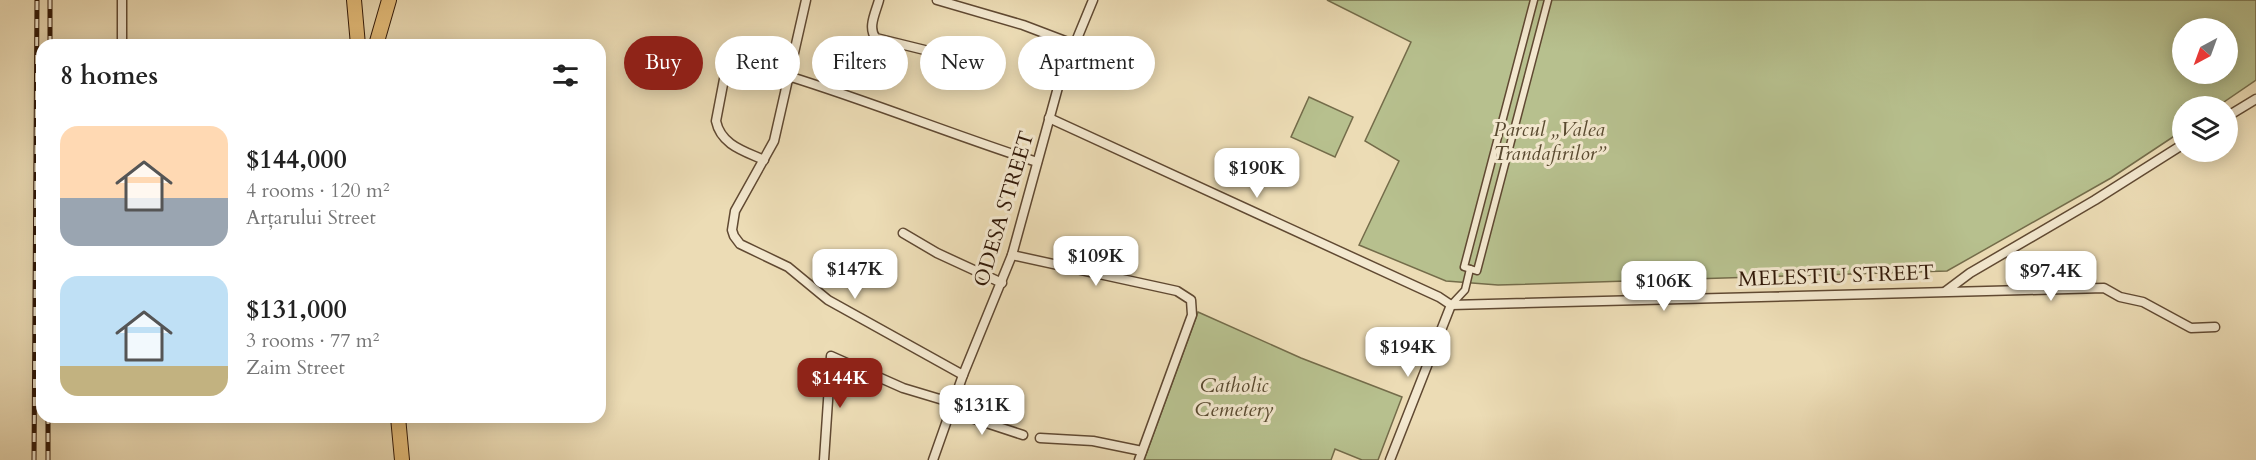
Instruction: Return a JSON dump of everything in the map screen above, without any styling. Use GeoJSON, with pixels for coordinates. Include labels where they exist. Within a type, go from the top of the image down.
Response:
{"type":"FeatureCollection","features":[{"type":"Feature","properties":{"kind":"main road"},"geometry":{"type":"LineString","coordinates":[[354,0],[357,39]]}},
{"type":"Feature","properties":{"kind":"main road"},"geometry":{"type":"LineString","coordinates":[[378,39],[387,6]]}},
{"type":"Feature","properties":{"kind":"main road"},"geometry":{"type":"LineString","coordinates":[[399,423],[402,460]]}},
{"type":"Feature","properties":{"kind":"street"},"geometry":{"type":"LineString","coordinates":[[122,0],[122,39]]}},
{"type":"Feature","properties":{"kind":"street"},"geometry":{"type":"LineString","coordinates":[[387,6],[394,0]]}},
{"type":"Feature","properties":{"kind":"street"},"geometry":{"type":"LineString","coordinates":[[797,36],[806,0]]}},
{"type":"Feature","properties":{"kind":"street"},"geometry":{"type":"LineString","coordinates":[[879,0],[872,27],[876,38],[920,49]]}},
{"type":"Feature","properties":{"kind":"street"},"geometry":{"type":"LineString","coordinates":[[937,0],[1023,25],[1052,36]]}},
{"type":"Feature","properties":{"kind":"street","name":"ODESA STREET"},"geometry":{"type":"LineString","coordinates":[[1077,36],[1093,0]]}},
{"type":"Feature","properties":{"kind":"street"},"geometry":{"type":"LineString","coordinates":[[1534,0],[1464,267],[1477,271],[1548,0]]}},
{"type":"Feature","properties":{"kind":"street"},"geometry":{"type":"LineString","coordinates":[[800,80],[1037,162]]}},
{"type":"Feature","properties":{"kind":"street"},"geometry":{"type":"LineString","coordinates":[[722,90],[717,126],[729,144],[764,160]]}},
{"type":"Feature","properties":{"kind":"street"},"geometry":{"type":"LineString","coordinates":[[785,90],[774,141],[735,211],[732,230],[736,240],[746,248],[788,267],[835,304],[963,375]]}},
{"type":"Feature","properties":{"kind":"street","name":"ODESA STREET"},"geometry":{"type":"LineString","coordinates":[[933,460],[963,375],[1012,255],[1058,90]]}},
{"type":"Feature","properties":{"kind":"street"},"geometry":{"type":"LineString","coordinates":[[2238,110],[2256,99]]}},
{"type":"Feature","properties":{"kind":"street"},"geometry":{"type":"LineString","coordinates":[[1049,118],[1439,297],[1451,305]]}},
{"type":"Feature","properties":{"kind":"street","name":"MELESTIU STREET"},"geometry":{"type":"LineString","coordinates":[[1946,291],[1970,273],[2095,200],[2172,151]]}},
{"type":"Feature","properties":{"kind":"street"},"geometry":{"type":"LineString","coordinates":[[903,233],[937,253],[1002,283]]}},
{"type":"Feature","properties":{"kind":"street"},"geometry":{"type":"LineString","coordinates":[[1012,255],[1177,291],[1191,300],[1192,315],[1139,460]]}},
{"type":"Feature","properties":{"kind":"street"},"geometry":{"type":"LineString","coordinates":[[1390,460],[1451,305],[1465,290],[1470,269]]}},
{"type":"Feature","properties":{"kind":"street","name":"MELESTIU STREET"},"geometry":{"type":"LineString","coordinates":[[1451,305],[2104,288],[2120,297],[2144,302],[2191,328],[2215,327]]}},
{"type":"Feature","properties":{"kind":"street"},"geometry":{"type":"LineString","coordinates":[[824,460],[831,356],[1023,435]]}},
{"type":"Feature","properties":{"kind":"street"},"geometry":{"type":"LineString","coordinates":[[1040,438],[1093,441],[1142,451]]}},
{"type":"Feature","properties":{"kind":"green space","name":"Parcul „Valea Trandafirilor”"},"geometry":{"type":"Polygon","coordinates":[[[1327,0],[2256,0],[2256,80],[2233,96],[2172,96],[2172,138],[2111,178],[1947,271],[1498,285],[1446,281],[1359,245],[1399,161],[1365,141],[1411,42],[1327,0]]]}},
{"type":"Feature","properties":{"kind":"green space"},"geometry":{"type":"Polygon","coordinates":[[[1309,97],[1353,117],[1335,157],[1291,137],[1309,97]]]}},
{"type":"Feature","properties":{"kind":"green space","name":"Catholic Cemetery"},"geometry":{"type":"Polygon","coordinates":[[[1198,312],[1301,358],[1402,397],[1378,460],[1362,460],[1335,449],[1331,460],[1144,460],[1198,312]]]}},
{"type":"Feature","properties":{"kind":"railway"},"geometry":{"type":"LineString","coordinates":[[37,0],[37,39]]}},
{"type":"Feature","properties":{"kind":"railway"},"geometry":{"type":"LineString","coordinates":[[50,0],[50,39]]}},
{"type":"Feature","properties":{"kind":"railway"},"geometry":{"type":"LineString","coordinates":[[34,460],[36,153]]}},
{"type":"Feature","properties":{"kind":"railway"},"geometry":{"type":"LineString","coordinates":[[48,423],[48,460]]}}]}
